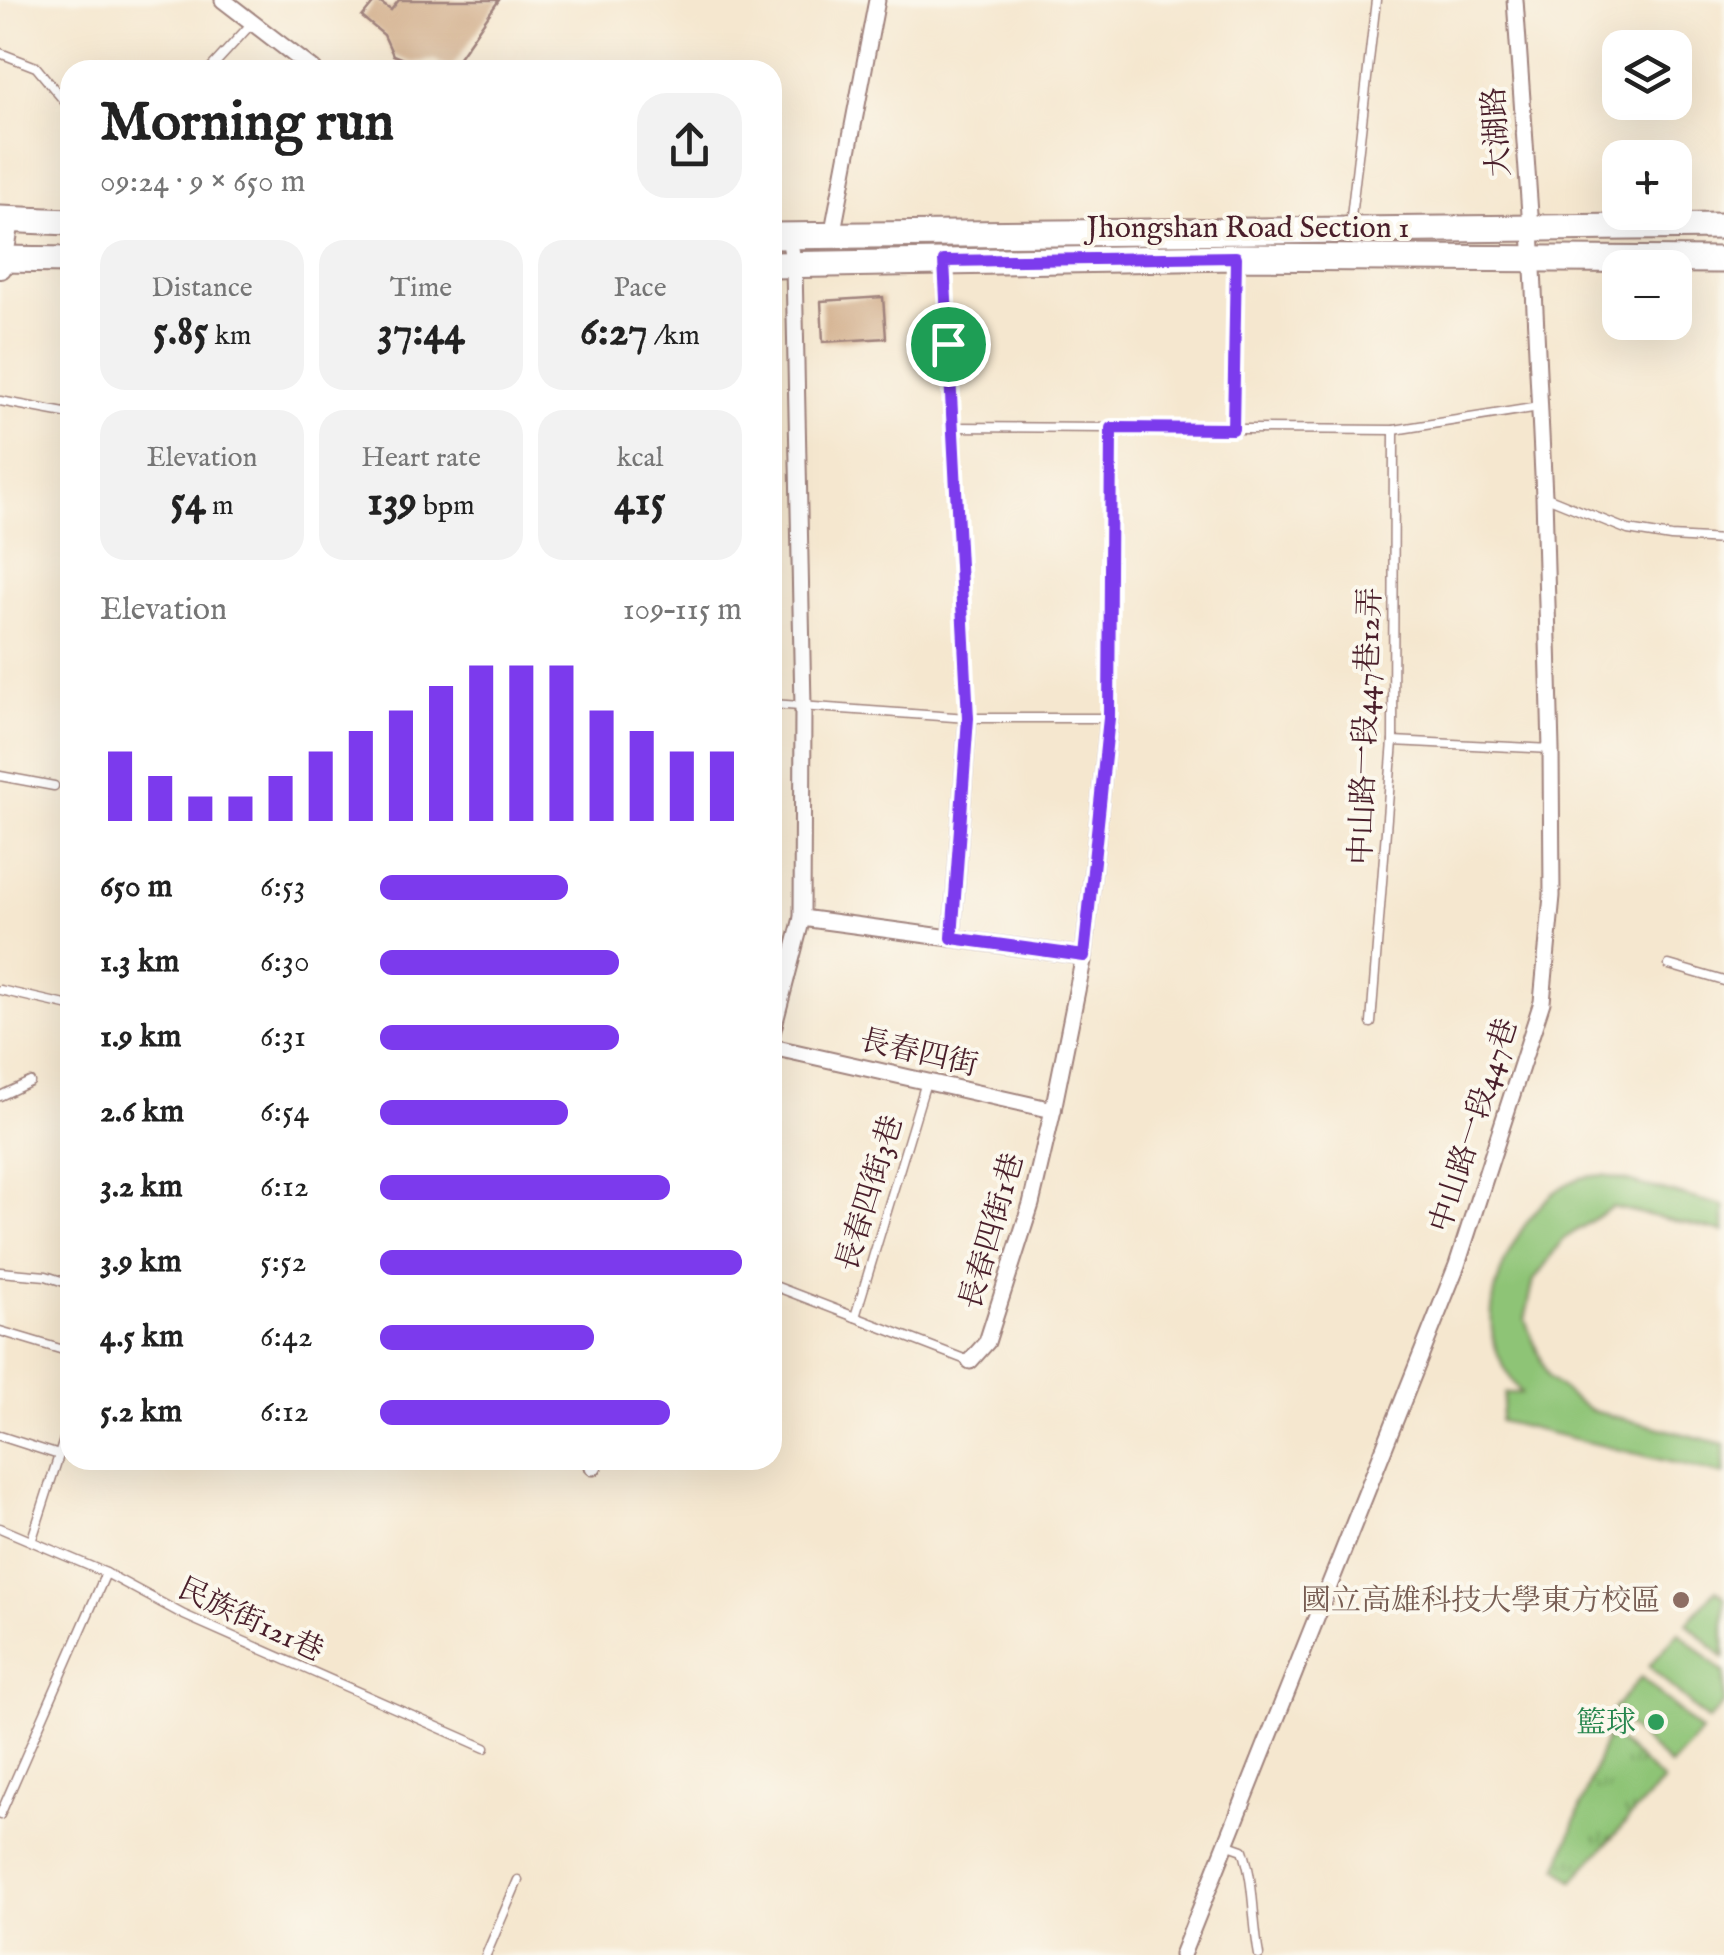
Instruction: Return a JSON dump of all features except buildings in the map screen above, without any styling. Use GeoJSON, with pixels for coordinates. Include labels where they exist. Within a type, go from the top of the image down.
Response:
{"type":"FeatureCollection","features":[{"type":"Feature","properties":{"kind":"main road"},"geometry":{"type":"LineString","coordinates":[[4,220],[60,222]]}},
{"type":"Feature","properties":{"kind":"main road","name":"Jhongshan Road Section 1"},"geometry":{"type":"LineString","coordinates":[[782,237],[1724,226]]}},
{"type":"Feature","properties":{"kind":"main road","name":"Jhongshan Road Section 1"},"geometry":{"type":"LineString","coordinates":[[783,266],[1236,257],[1724,260]]}},
{"type":"Feature","properties":{"kind":"main road"},"geometry":{"type":"LineString","coordinates":[[1,262],[60,260]]}},
{"type":"Feature","properties":{"kind":"street"},"geometry":{"type":"LineString","coordinates":[[223,0],[301,60]]}},
{"type":"Feature","properties":{"kind":"street"},"geometry":{"type":"LineString","coordinates":[[832,236],[877,0]]}},
{"type":"Feature","properties":{"kind":"street","name":"大湖路"},"geometry":{"type":"LineString","coordinates":[[1515,0],[1531,261]]}},
{"type":"Feature","properties":{"kind":"street"},"geometry":{"type":"LineString","coordinates":[[1518,30],[1524,0]]}},
{"type":"Feature","properties":{"kind":"street"},"geometry":{"type":"LineString","coordinates":[[1,262],[4,220]]}},
{"type":"Feature","properties":{"kind":"street","name":"中山路一段447巷"},"geometry":{"type":"LineString","coordinates":[[1182,1955],[1456,1265],[1542,1002],[1552,896],[1551,749],[1544,496],[1531,261]]}},
{"type":"Feature","properties":{"kind":"street"},"geometry":{"type":"LineString","coordinates":[[782,994],[802,918],[802,706],[783,266]]}},
{"type":"Feature","properties":{"kind":"street"},"geometry":{"type":"LineString","coordinates":[[952,938],[968,718]]}},
{"type":"Feature","properties":{"kind":"street","name":"長春四街1巷"},"geometry":{"type":"LineString","coordinates":[[970,1361],[987,1342],[1031,1204],[1053,1110],[1084,956],[1109,718]]}},
{"type":"Feature","properties":{"kind":"street"},"geometry":{"type":"LineString","coordinates":[[802,918],[1084,956]]}},
{"type":"Feature","properties":{"kind":"street","name":"長春四街"},"geometry":{"type":"LineString","coordinates":[[782,1049],[1053,1110]]}},
{"type":"Feature","properties":{"kind":"lane"},"geometry":{"type":"LineString","coordinates":[[1350,230],[1376,0]]}},
{"type":"Feature","properties":{"kind":"lane"},"geometry":{"type":"LineString","coordinates":[[218,60],[252,22]]}},
{"type":"Feature","properties":{"kind":"lane"},"geometry":{"type":"LineString","coordinates":[[0,53],[36,66],[60,96]]}},
{"type":"Feature","properties":{"kind":"lane"},"geometry":{"type":"LineString","coordinates":[[1233,429],[1236,257]]}},
{"type":"Feature","properties":{"kind":"lane"},"geometry":{"type":"LineString","coordinates":[[944,261],[968,718]]}},
{"type":"Feature","properties":{"kind":"lane"},"geometry":{"type":"LineString","coordinates":[[0,401],[60,412]]}},
{"type":"Feature","properties":{"kind":"lane"},"geometry":{"type":"LineString","coordinates":[[952,427],[1394,430],[1539,407]]}},
{"type":"Feature","properties":{"kind":"lane"},"geometry":{"type":"LineString","coordinates":[[782,705],[968,718],[1109,718],[1111,428]]}},
{"type":"Feature","properties":{"kind":"lane","name":"中山路一段447巷12弄"},"geometry":{"type":"LineString","coordinates":[[1371,1024],[1393,742],[1394,430]]}},
{"type":"Feature","properties":{"kind":"lane"},"geometry":{"type":"LineString","coordinates":[[1544,496],[1628,530],[1724,540]]}},
{"type":"Feature","properties":{"kind":"lane"},"geometry":{"type":"LineString","coordinates":[[1393,742],[1551,749]]}},
{"type":"Feature","properties":{"kind":"lane"},"geometry":{"type":"LineString","coordinates":[[0,776],[54,786]]}},
{"type":"Feature","properties":{"kind":"lane"},"geometry":{"type":"LineString","coordinates":[[1669,965],[1724,980]]}},
{"type":"Feature","properties":{"kind":"lane"},"geometry":{"type":"LineString","coordinates":[[0,990],[60,1004]]}},
{"type":"Feature","properties":{"kind":"lane"},"geometry":{"type":"LineString","coordinates":[[0,1096],[30,1082]]}},
{"type":"Feature","properties":{"kind":"lane","name":"長春四街3巷"},"geometry":{"type":"LineString","coordinates":[[855,1317],[926,1082]]}},
{"type":"Feature","properties":{"kind":"lane"},"geometry":{"type":"LineString","coordinates":[[0,1272],[60,1281]]}},
{"type":"Feature","properties":{"kind":"lane"},"geometry":{"type":"LineString","coordinates":[[782,1289],[970,1361]]}},
{"type":"Feature","properties":{"kind":"lane"},"geometry":{"type":"LineString","coordinates":[[0,1331],[60,1349]]}},
{"type":"Feature","properties":{"kind":"lane"},"geometry":{"type":"LineString","coordinates":[[0,1436],[59,1455]]}},
{"type":"Feature","properties":{"kind":"lane"},"geometry":{"type":"LineString","coordinates":[[32,1540],[60,1452]]}},
{"type":"Feature","properties":{"kind":"lane","name":"民族街121巷"},"geometry":{"type":"LineString","coordinates":[[0,1528],[106,1573],[184,1615],[485,1748]]}},
{"type":"Feature","properties":{"kind":"lane"},"geometry":{"type":"LineString","coordinates":[[0,1815],[106,1573]]}},
{"type":"Feature","properties":{"kind":"lane"},"geometry":{"type":"LineString","coordinates":[[1226,1844],[1243,1850],[1252,1878],[1253,1927],[1259,1955]]}},
{"type":"Feature","properties":{"kind":"lane"},"geometry":{"type":"LineString","coordinates":[[486,1955],[518,1880]]}},
{"type":"Feature","properties":{"kind":"green space"},"geometry":{"type":"Polygon","coordinates":[[[1604,1175],[1724,1206],[1724,1232],[1612,1207],[1564,1239],[1534,1280],[1525,1320],[1548,1378],[1589,1410],[1724,1444],[1724,1475],[1500,1421],[1505,1393],[1521,1393],[1502,1364],[1492,1330],[1496,1287],[1504,1264],[1515,1241],[1545,1201],[1581,1178],[1604,1175]]]}},
{"type":"Feature","properties":{"kind":"green space"},"geometry":{"type":"Polygon","coordinates":[[[1716,1589],[1724,1597],[1724,1658],[1687,1623],[1716,1589]]]}},
{"type":"Feature","properties":{"kind":"green space","name":"籃球"},"geometry":{"type":"Polygon","coordinates":[[[1679,1632],[1724,1673],[1724,1703],[1708,1721],[1649,1666],[1679,1632]]]}},
{"type":"Feature","properties":{"kind":"green space","name":"籃球"},"geometry":{"type":"Polygon","coordinates":[[[1641,1677],[1701,1732],[1670,1766],[1612,1711],[1641,1677]]]}},
{"type":"Feature","properties":{"kind":"green space"},"geometry":{"type":"Polygon","coordinates":[[[1608,1732],[1663,1781],[1573,1881],[1558,1868],[1608,1732]]]}},
{"type":"Feature","properties":{"kind":"place","name":"國立高雄科技大學東方校區"},"geometry":{"type":"Point","coordinates":[1681,1600]}},
{"type":"Feature","properties":{"kind":"place","name":"籃球"},"geometry":{"type":"Point","coordinates":[1656,1722]}},
{"type":"Feature","properties":{"kind":"route"},"geometry":{"type":"LineString","coordinates":[[1236,257],[1233,429],[1111,428],[1109,718],[1084,956],[952,938],[968,718],[948,344],[944,261],[1236,257]]}}]}
